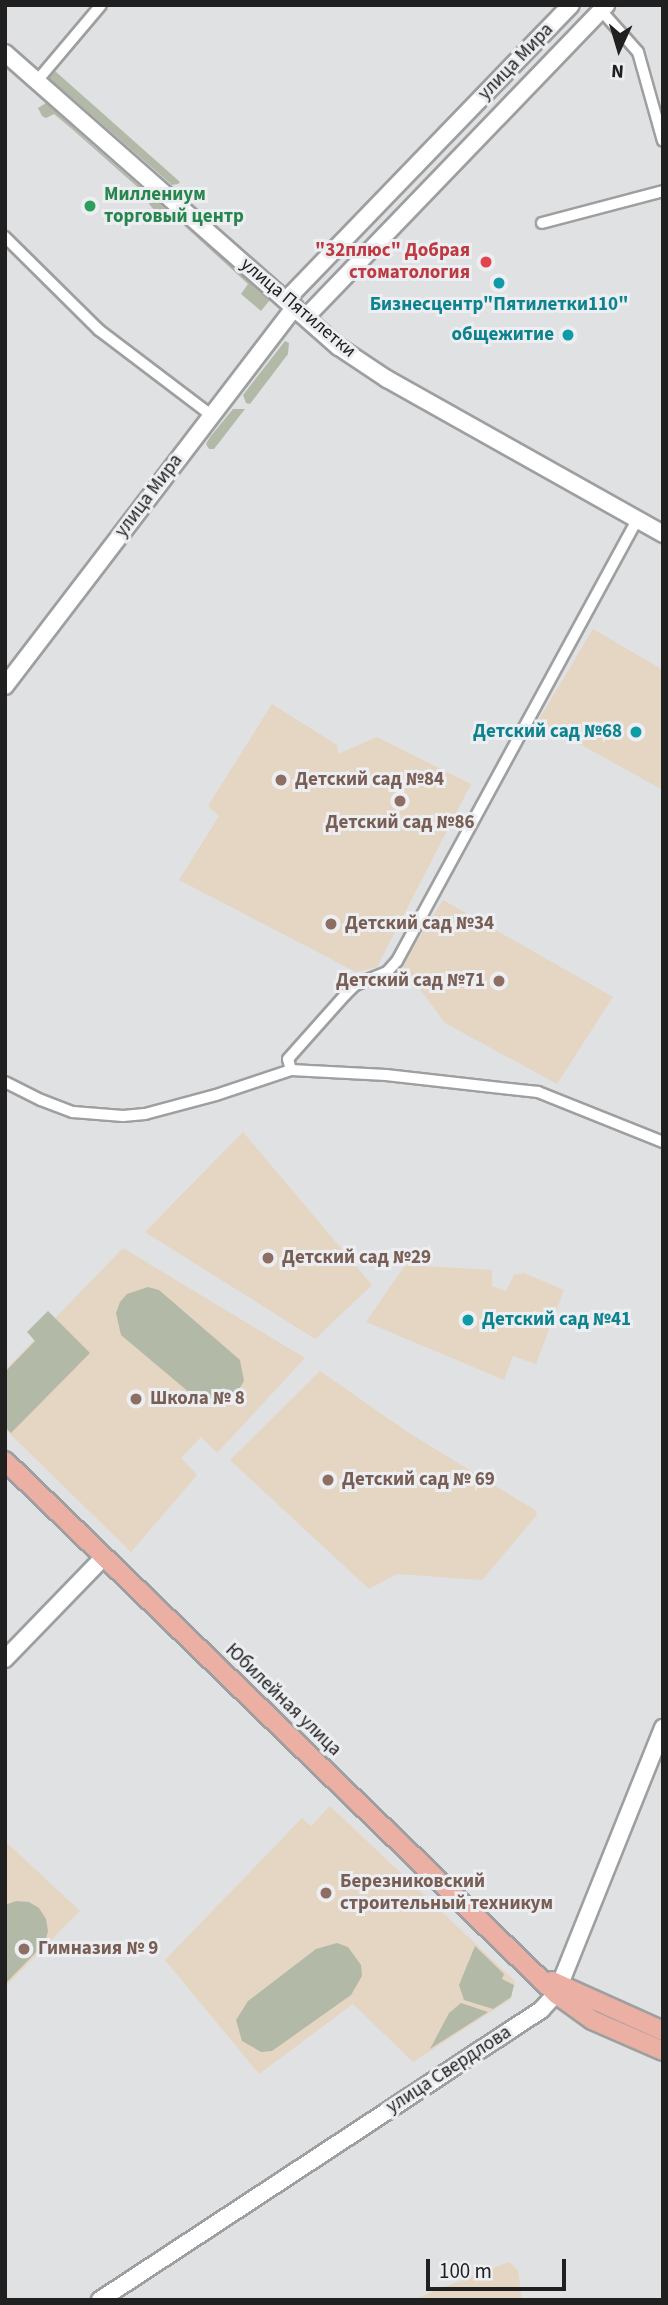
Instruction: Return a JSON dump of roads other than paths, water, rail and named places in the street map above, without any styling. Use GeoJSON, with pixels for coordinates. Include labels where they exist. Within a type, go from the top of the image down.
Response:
{"type":"FeatureCollection","features":[{"type":"Feature","properties":{"kind":"main road","name":"улица Мира"},"geometry":{"type":"LineString","coordinates":[[5,686],[296,308],[571,5]]}},
{"type":"Feature","properties":{"kind":"main road","name":"улица Мира"},"geometry":{"type":"LineString","coordinates":[[296,308],[601,7]]}},
{"type":"Feature","properties":{"kind":"main road","name":"улица Пятилетки"},"geometry":{"type":"LineString","coordinates":[[5,53],[339,347],[387,379],[663,534]]}},
{"type":"Feature","properties":{"kind":"main road","name":"Юбилейная улица"},"geometry":{"type":"LineString","coordinates":[[5,1461],[530,1970],[592,2020],[663,2050]]}},
{"type":"Feature","properties":{"kind":"main road"},"geometry":{"type":"LineString","coordinates":[[5,1659],[104,1556]]}},
{"type":"Feature","properties":{"kind":"main road","name":"улица Свердлова"},"geometry":{"type":"LineString","coordinates":[[100,2300],[537,2013],[558,1990],[663,1728]]}},
{"type":"Feature","properties":{"kind":"main road","name":"Юбилейная улица"},"geometry":{"type":"LineString","coordinates":[[558,1990],[663,2031]]}},
{"type":"Feature","properties":{"kind":"street"},"geometry":{"type":"LineString","coordinates":[[37,81],[101,5]]}},
{"type":"Feature","properties":{"kind":"street"},"geometry":{"type":"LineString","coordinates":[[601,7],[638,52],[663,141]]}},
{"type":"Feature","properties":{"kind":"street"},"geometry":{"type":"LineString","coordinates":[[542,223],[663,191]]}},
{"type":"Feature","properties":{"kind":"street"},"geometry":{"type":"LineString","coordinates":[[5,237],[99,330],[211,415]]}},
{"type":"Feature","properties":{"kind":"street"},"geometry":{"type":"LineString","coordinates":[[291,1070],[288,1059],[345,995],[355,985],[387,972],[397,961],[637,520]]}},
{"type":"Feature","properties":{"kind":"street"},"geometry":{"type":"LineString","coordinates":[[5,1082],[73,1112],[123,1116],[145,1114],[216,1095],[291,1070],[386,1074],[538,1093],[663,1142]]}},
{"type":"Feature","properties":{"kind":"place","name":"Миллениум торговый центр"},"geometry":{"type":"Point","coordinates":[90,206]}},
{"type":"Feature","properties":{"kind":"place","name":"\"32плюс\" Добрая стоматология"},"geometry":{"type":"Point","coordinates":[486,262]}},
{"type":"Feature","properties":{"kind":"place","name":"Бизнесцентр\"Пятилетки110\""},"geometry":{"type":"Point","coordinates":[499,283]}},
{"type":"Feature","properties":{"kind":"place","name":"общежитие"},"geometry":{"type":"Point","coordinates":[568,335]}},
{"type":"Feature","properties":{"kind":"place","name":"Детский сад №68"},"geometry":{"type":"Point","coordinates":[636,732]}},
{"type":"Feature","properties":{"kind":"place","name":"Детский сад №84"},"geometry":{"type":"Point","coordinates":[281,780]}},
{"type":"Feature","properties":{"kind":"place","name":"Детский сад №86"},"geometry":{"type":"Point","coordinates":[400,801]}},
{"type":"Feature","properties":{"kind":"place","name":"Детский сад №34"},"geometry":{"type":"Point","coordinates":[331,924]}},
{"type":"Feature","properties":{"kind":"place","name":"Детский сад №71"},"geometry":{"type":"Point","coordinates":[499,981]}},
{"type":"Feature","properties":{"kind":"place","name":"Детский сад №29"},"geometry":{"type":"Point","coordinates":[268,1258]}},
{"type":"Feature","properties":{"kind":"place","name":"Детский сад №41"},"geometry":{"type":"Point","coordinates":[468,1320]}},
{"type":"Feature","properties":{"kind":"place","name":"Школа № 8"},"geometry":{"type":"Point","coordinates":[136,1399]}},
{"type":"Feature","properties":{"kind":"place","name":"Детский сад № 69"},"geometry":{"type":"Point","coordinates":[328,1480]}},
{"type":"Feature","properties":{"kind":"place","name":"Березниковский строительный техникум"},"geometry":{"type":"Point","coordinates":[326,1893]}},
{"type":"Feature","properties":{"kind":"place","name":"Гимназия № 9"},"geometry":{"type":"Point","coordinates":[24,1949]}}]}
